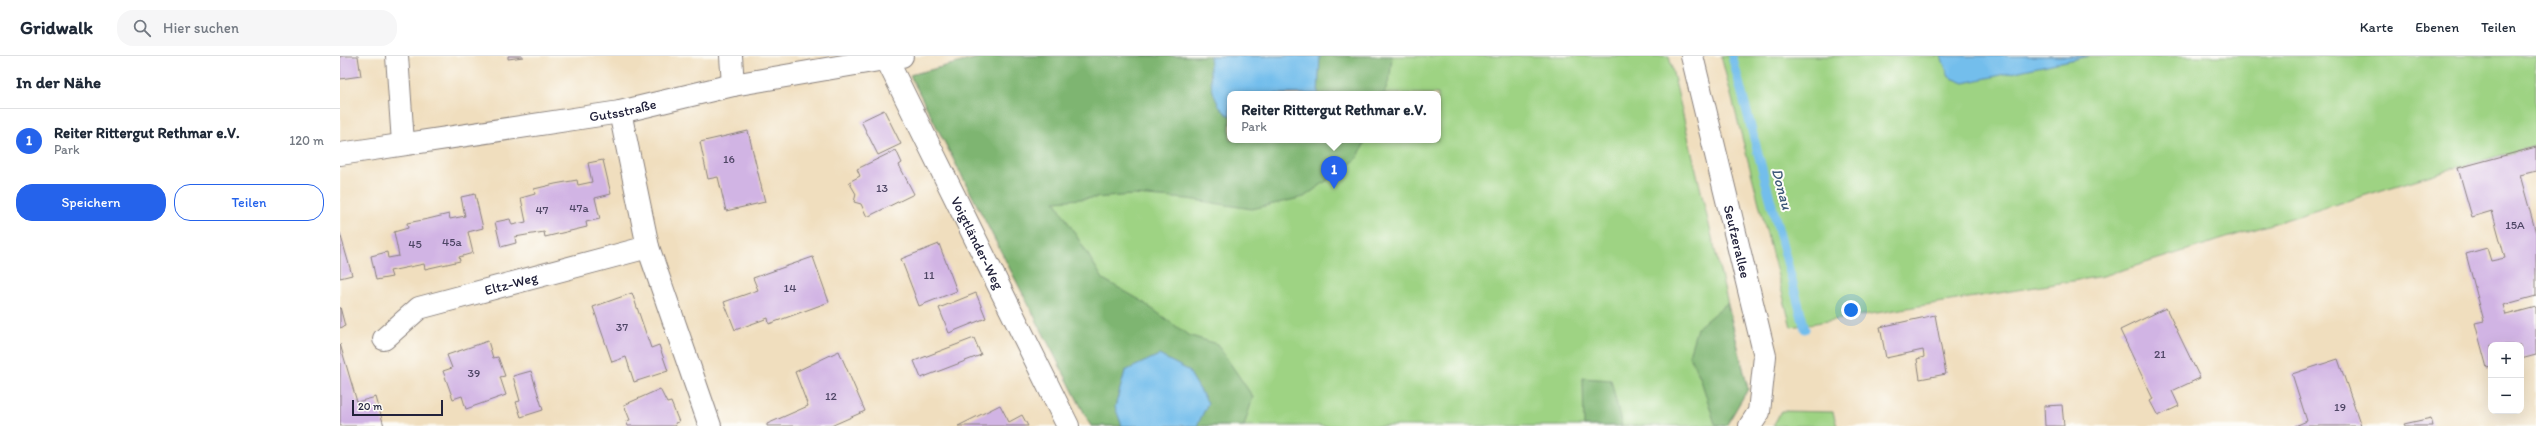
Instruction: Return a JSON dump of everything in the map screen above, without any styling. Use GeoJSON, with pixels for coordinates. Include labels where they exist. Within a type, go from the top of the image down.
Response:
{"type":"FeatureCollection","features":[{"type":"Feature","properties":{"kind":"street"},"geometry":{"type":"LineString","coordinates":[[397,56],[403,143]]}},
{"type":"Feature","properties":{"kind":"street"},"geometry":{"type":"LineString","coordinates":[[731,56],[733,85]]}},
{"type":"Feature","properties":{"kind":"street","name":"Seufzerallee"},"geometry":{"type":"LineString","coordinates":[[1692,56],[1765,356],[1759,412],[1750,426]]}},
{"type":"Feature","properties":{"kind":"street","name":"Gutsstraße"},"geometry":{"type":"LineString","coordinates":[[340,154],[403,143],[620,112],[733,85],[895,58]]}},
{"type":"Feature","properties":{"kind":"street","name":"Voigtländer-Weg"},"geometry":{"type":"LineString","coordinates":[[895,58],[1068,426]]}},
{"type":"Feature","properties":{"kind":"street"},"geometry":{"type":"LineString","coordinates":[[620,112],[648,247],[710,426]]}},
{"type":"Feature","properties":{"kind":"street","name":"Eltz-Weg"},"geometry":{"type":"LineString","coordinates":[[384,339],[419,308],[648,247]]}},
{"type":"Feature","properties":{"kind":"green space"},"geometry":{"type":"Polygon","coordinates":[[[986,56],[1669,56],[1748,389],[1726,426],[1091,426],[910,75],[986,56]]]}},
{"type":"Feature","properties":{"kind":"green space"},"geometry":{"type":"Polygon","coordinates":[[[986,56],[1392,56],[1390,77],[1385,91],[1227,91],[1227,143],[1365,143],[1357,159],[1304,197],[1252,209],[1188,199],[1133,195],[1055,201],[1103,279],[1140,300],[1188,335],[1217,344],[1253,397],[1244,426],[1091,426],[910,75],[986,56]]]}},
{"type":"Feature","properties":{"kind":"green space"},"geometry":{"type":"Polygon","coordinates":[[[1721,56],[2536,56],[2536,146],[2444,171],[2103,276],[1791,327],[1721,56]]]}},
{"type":"Feature","properties":{"kind":"green space"},"geometry":{"type":"Polygon","coordinates":[[[1727,303],[1748,389],[1726,426],[1715,424],[1700,377],[1689,355],[1697,328],[1727,303]]]}},
{"type":"Feature","properties":{"kind":"green space"},"geometry":{"type":"Polygon","coordinates":[[[1583,378],[1611,380],[1622,426],[1584,426],[1583,378]]]}},
{"type":"Feature","properties":{"kind":"green space"},"geometry":{"type":"Polygon","coordinates":[[[1781,411],[1833,412],[1837,426],[1773,426],[1781,411]]]}},
{"type":"Feature","properties":{"kind":"water"},"geometry":{"type":"Polygon","coordinates":[[[1210,56],[1320,56],[1318,91],[1227,91],[1227,114],[1219,105],[1215,97],[1212,89],[1210,56]]]}},
{"type":"Feature","properties":{"kind":"water"},"geometry":{"type":"Polygon","coordinates":[[[1941,56],[2089,56],[1964,83],[1949,77],[1941,56]]]}},
{"type":"Feature","properties":{"kind":"water"},"geometry":{"type":"Polygon","coordinates":[[[1159,355],[1188,370],[1208,403],[1197,426],[1122,426],[1115,407],[1125,371],[1159,355]]]}},
{"type":"Feature","properties":{"kind":"building"},"geometry":{"type":"Polygon","coordinates":[[[340,56],[358,56],[361,76],[340,79],[340,56]]]}},
{"type":"Feature","properties":{"kind":"building"},"geometry":{"type":"Polygon","coordinates":[[[508,56],[523,56],[523,57],[508,59],[508,56]]]}},
{"type":"Feature","properties":{"kind":"building"},"geometry":{"type":"Polygon","coordinates":[[[884,110],[901,144],[878,155],[861,121],[884,110]]]}},
{"type":"Feature","properties":{"kind":"building"},"geometry":{"type":"Polygon","coordinates":[[[748,131],[765,202],[726,211],[718,177],[708,179],[700,142],[748,131]]]}},
{"type":"Feature","properties":{"kind":"building"},"geometry":{"type":"Polygon","coordinates":[[[2536,147],[2536,171],[2520,175],[2536,233],[2536,296],[2503,305],[2506,315],[2536,307],[2536,355],[2524,358],[2524,342],[2488,342],[2487,368],[2475,323],[2484,321],[2466,254],[2487,248],[2491,261],[2505,258],[2492,211],[2472,217],[2458,168],[2536,147]]]}},
{"type":"Feature","properties":{"kind":"building"},"geometry":{"type":"Polygon","coordinates":[[[896,150],[902,163],[899,165],[914,194],[867,217],[861,204],[854,202],[856,194],[849,182],[860,176],[857,169],[896,150]]]}},
{"type":"Feature","properties":{"kind":"building"},"geometry":{"type":"Polygon","coordinates":[[[603,160],[611,194],[595,198],[600,219],[586,222],[587,227],[545,237],[544,232],[515,237],[516,243],[501,247],[495,222],[510,219],[512,225],[526,222],[521,198],[535,194],[534,189],[555,184],[577,180],[578,185],[592,182],[588,163],[603,160]]]}},
{"type":"Feature","properties":{"kind":"building"},"geometry":{"type":"Polygon","coordinates":[[[475,194],[483,228],[468,232],[473,253],[459,257],[460,261],[425,269],[424,264],[390,271],[392,277],[376,280],[371,256],[387,252],[388,258],[399,256],[394,232],[408,228],[407,223],[449,214],[450,219],[465,216],[461,197],[475,194]]]}},
{"type":"Feature","properties":{"kind":"building"},"geometry":{"type":"Polygon","coordinates":[[[340,233],[352,275],[340,278],[340,233]]]}},
{"type":"Feature","properties":{"kind":"building"},"geometry":{"type":"Polygon","coordinates":[[[939,244],[957,291],[919,306],[901,259],[939,244]]]}},
{"type":"Feature","properties":{"kind":"building"},"geometry":{"type":"Polygon","coordinates":[[[813,257],[829,302],[769,324],[768,318],[735,330],[724,302],[758,290],[753,278],[813,257]]]}},
{"type":"Feature","properties":{"kind":"building"},"geometry":{"type":"Polygon","coordinates":[[[632,293],[651,348],[659,345],[668,371],[634,382],[626,357],[612,362],[593,307],[632,293]]]}},
{"type":"Feature","properties":{"kind":"building"},"geometry":{"type":"Polygon","coordinates":[[[976,293],[986,318],[949,333],[939,308],[976,293]]]}},
{"type":"Feature","properties":{"kind":"building"},"geometry":{"type":"Polygon","coordinates":[[[340,307],[345,326],[340,328],[340,307]]]}},
{"type":"Feature","properties":{"kind":"building"},"geometry":{"type":"Polygon","coordinates":[[[2166,308],[2200,378],[2172,391],[2179,406],[2158,416],[2150,401],[2153,399],[2120,330],[2166,308]]]}},
{"type":"Feature","properties":{"kind":"building"},"geometry":{"type":"Polygon","coordinates":[[[1935,315],[1946,374],[1920,379],[1917,359],[1924,357],[1923,350],[1886,358],[1880,327],[1935,315]]]}},
{"type":"Feature","properties":{"kind":"building"},"geometry":{"type":"Polygon","coordinates":[[[974,338],[981,355],[921,378],[914,361],[974,338]]]}},
{"type":"Feature","properties":{"kind":"building"},"geometry":{"type":"Polygon","coordinates":[[[488,341],[493,358],[498,357],[505,376],[500,377],[506,395],[466,409],[462,396],[453,399],[443,371],[452,368],[447,355],[488,341]]]}},
{"type":"Feature","properties":{"kind":"building"},"geometry":{"type":"Polygon","coordinates":[[[340,344],[357,402],[376,397],[384,426],[340,426],[340,344]]]}},
{"type":"Feature","properties":{"kind":"building"},"geometry":{"type":"Polygon","coordinates":[[[839,351],[865,411],[831,426],[767,426],[767,424],[808,406],[795,372],[839,351]]]}},
{"type":"Feature","properties":{"kind":"building"},"geometry":{"type":"Polygon","coordinates":[[[2338,359],[2361,426],[2295,426],[2307,421],[2292,374],[2338,359]]]}},
{"type":"Feature","properties":{"kind":"building"},"geometry":{"type":"Polygon","coordinates":[[[531,371],[543,410],[521,417],[516,402],[520,401],[513,376],[531,371]]]}},
{"type":"Feature","properties":{"kind":"building"},"geometry":{"type":"Polygon","coordinates":[[[660,389],[667,403],[671,402],[679,422],[675,423],[676,426],[628,426],[626,421],[630,420],[624,405],[660,389]]]}},
{"type":"Feature","properties":{"kind":"building"},"geometry":{"type":"Polygon","coordinates":[[[1000,405],[1009,422],[1022,415],[1028,426],[958,426],[1000,405]]]}},
{"type":"Feature","properties":{"kind":"building"},"geometry":{"type":"Polygon","coordinates":[[[2062,405],[2064,426],[2045,426],[2044,406],[2062,405]]]}},
{"type":"Feature","properties":{"kind":"building"},"geometry":{"type":"Polygon","coordinates":[[[2431,418],[2433,426],[2405,426],[2404,424],[2431,418]]]}},
{"type":"Feature","properties":{"kind":"waterway","name":"Donau"},"geometry":{"type":"LineString","coordinates":[[1732,56],[1805,329]]}},
{"type":"Feature","properties":{"kind":"place","name":"Reiter Rittergut Rethmar e.V."},"geometry":{"type":"Point","coordinates":[1334,189]}}]}
